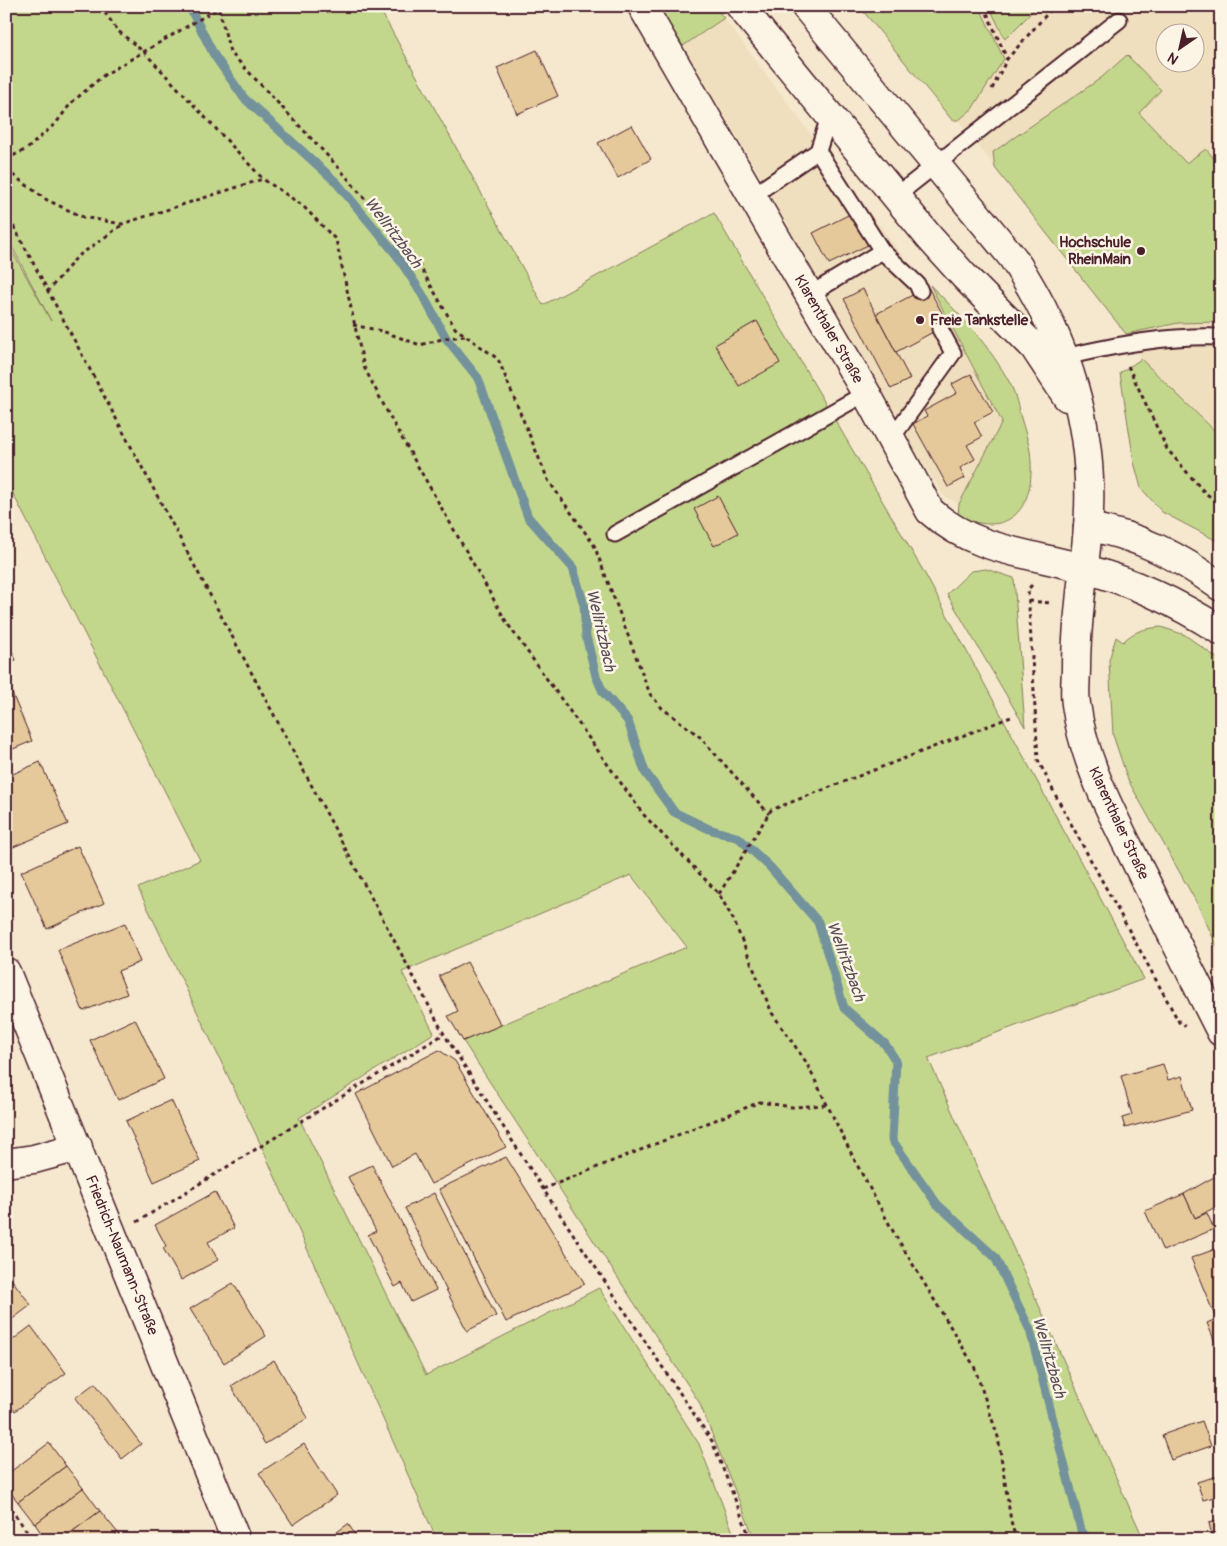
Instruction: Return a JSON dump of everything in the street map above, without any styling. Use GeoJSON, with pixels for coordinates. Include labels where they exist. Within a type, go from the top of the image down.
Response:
{"type":"FeatureCollection","features":[{"type":"Feature","properties":{"kind":"street","name":"Klarenthaler Straße"},"geometry":{"type":"LineString","coordinates":[[642,6],[866,393],[930,511],[942,522],[968,538],[1082,568]]}},
{"type":"Feature","properties":{"kind":"street","name":"Klarenthaler Straße"},"geometry":{"type":"LineString","coordinates":[[740,6],[829,117],[964,276],[1034,347],[1071,405],[1086,438]]}},
{"type":"Feature","properties":{"kind":"street","name":"Klarenthaler Straße"},"geometry":{"type":"LineString","coordinates":[[805,6],[1013,258],[1046,314],[1065,357],[1077,397],[1086,438],[1089,482],[1088,527],[1082,568],[1076,646],[1075,691],[1086,749],[1101,792],[1221,1032]]}},
{"type":"Feature","properties":{"kind":"street"},"geometry":{"type":"LineString","coordinates":[[1088,527],[1111,531],[1143,541],[1201,572],[1221,587]]}},
{"type":"Feature","properties":{"kind":"street"},"geometry":{"type":"LineString","coordinates":[[1082,568],[1151,592],[1221,631]]}},
{"type":"Feature","properties":{"kind":"street","name":"Friedrich-Naumann-Straße"},"geometry":{"type":"LineString","coordinates":[[6,972],[115,1236],[236,1540]]}},
{"type":"Feature","properties":{"kind":"street"},"geometry":{"type":"LineString","coordinates":[[6,1163],[34,1159],[78,1147]]}},
{"type":"Feature","properties":{"kind":"lane"},"geometry":{"type":"LineString","coordinates":[[896,196],[1119,20]]}},
{"type":"Feature","properties":{"kind":"lane"},"geometry":{"type":"LineString","coordinates":[[752,196],[818,152],[829,117]]}},
{"type":"Feature","properties":{"kind":"lane"},"geometry":{"type":"LineString","coordinates":[[818,152],[882,251],[917,284],[920,291]]}},
{"type":"Feature","properties":{"kind":"lane"},"geometry":{"type":"LineString","coordinates":[[809,295],[882,251]]}},
{"type":"Feature","properties":{"kind":"lane"},"geometry":{"type":"LineString","coordinates":[[890,439],[953,353],[940,328]]}},
{"type":"Feature","properties":{"kind":"lane"},"geometry":{"type":"LineString","coordinates":[[1065,357],[1113,345],[1202,336],[1221,337]]}},
{"type":"Feature","properties":{"kind":"lane"},"geometry":{"type":"LineString","coordinates":[[615,534],[866,393]]}},
{"type":"Feature","properties":{"kind":"path"},"geometry":{"type":"LineString","coordinates":[[100,6],[118,31],[144,52],[263,179],[302,205],[336,240],[353,325],[364,367],[391,419],[507,623],[644,814],[719,894],[733,919],[772,1013],[806,1062],[826,1105],[894,1232],[974,1366],[998,1437],[1011,1521],[1016,1540]]}},
{"type":"Feature","properties":{"kind":"path"},"geometry":{"type":"LineString","coordinates":[[984,6],[1007,59]]}},
{"type":"Feature","properties":{"kind":"path"},"geometry":{"type":"LineString","coordinates":[[990,94],[1007,59],[1054,6]]}},
{"type":"Feature","properties":{"kind":"path"},"geometry":{"type":"LineString","coordinates":[[6,159],[27,149],[57,122],[71,102],[104,74],[220,8],[230,52],[339,168],[418,263],[455,328],[498,360],[548,480],[594,545],[650,694],[662,708],[699,736],[769,814]]}},
{"type":"Feature","properties":{"kind":"path"},"geometry":{"type":"LineString","coordinates":[[6,170],[47,200],[83,217],[122,224]]}},
{"type":"Feature","properties":{"kind":"path"},"geometry":{"type":"LineString","coordinates":[[47,292],[77,257],[122,224],[263,179]]}},
{"type":"Feature","properties":{"kind":"path"},"geometry":{"type":"LineString","coordinates":[[6,212],[444,1034],[542,1189],[712,1441],[751,1540]]}},
{"type":"Feature","properties":{"kind":"path"},"geometry":{"type":"LineString","coordinates":[[353,325],[382,331],[420,345],[446,338],[466,336]]}},
{"type":"Feature","properties":{"kind":"path"},"geometry":{"type":"LineString","coordinates":[[1113,345],[1130,369],[1167,449],[1205,493],[1221,504]]}},
{"type":"Feature","properties":{"kind":"path"},"geometry":{"type":"LineString","coordinates":[[719,894],[756,831],[771,810],[1011,717]]}},
{"type":"Feature","properties":{"kind":"path"},"geometry":{"type":"LineString","coordinates":[[115,1236],[444,1034]]}},
{"type":"Feature","properties":{"kind":"path"},"geometry":{"type":"LineString","coordinates":[[542,1189],[760,1102],[792,1107],[826,1105]]}},
{"type":"Feature","properties":{"kind":"path"},"geometry":{"type":"LineString","coordinates":[[6,1502],[33,1540]]}},
{"type":"Feature","properties":{"kind":"shaded area","name":"Hochschule RheinMain"},"geometry":{"type":"Polygon","coordinates":[[[859,6],[1221,6],[1221,437],[1141,359],[1126,334],[959,121],[952,120],[859,6]]]}},
{"type":"Feature","properties":{"kind":"shaded area"},"geometry":{"type":"Polygon","coordinates":[[[724,18],[897,249],[930,285],[1002,422],[959,504],[944,496],[918,456],[758,173],[683,46],[724,18]]]}},
{"type":"Feature","properties":{"kind":"green space"},"geometry":{"type":"Polygon","coordinates":[[[6,6],[378,6],[543,305],[714,213],[925,574],[1144,979],[928,1058],[1144,1540],[755,1540],[699,1402],[463,1041],[687,947],[631,875],[402,972],[434,1033],[299,1118],[426,1375],[599,1288],[699,1444],[736,1540],[437,1540],[260,1143],[138,888],[200,860],[6,480],[6,372],[9,370],[6,364],[6,240],[51,321],[6,235],[6,6]]]}},
{"type":"Feature","properties":{"kind":"green space"},"geometry":{"type":"Polygon","coordinates":[[[658,6],[714,6],[724,18],[683,46],[658,6]]]}},
{"type":"Feature","properties":{"kind":"green space"},"geometry":{"type":"Polygon","coordinates":[[[859,6],[979,6],[1004,59],[972,109],[959,120],[952,120],[859,6]]]}},
{"type":"Feature","properties":{"kind":"green space"},"geometry":{"type":"Polygon","coordinates":[[[989,6],[1038,6],[1005,39],[989,6]]]}},
{"type":"Feature","properties":{"kind":"green space"},"geometry":{"type":"Polygon","coordinates":[[[1127,55],[1161,90],[1139,113],[1186,163],[1206,149],[1221,167],[1221,322],[1178,323],[1126,334],[995,168],[993,152],[1101,78],[1127,55]]]}},
{"type":"Feature","properties":{"kind":"green space"},"geometry":{"type":"Polygon","coordinates":[[[930,285],[984,344],[1003,371],[1014,393],[1030,451],[1031,470],[1025,501],[1017,513],[1007,520],[993,524],[977,523],[958,516],[959,504],[1002,422],[930,285]]]}},
{"type":"Feature","properties":{"kind":"green space"},"geometry":{"type":"Polygon","coordinates":[[[1141,359],[1221,437],[1221,543],[1162,512],[1141,488],[1134,462],[1120,373],[1141,359]]]}},
{"type":"Feature","properties":{"kind":"green space"},"geometry":{"type":"Polygon","coordinates":[[[986,569],[1014,578],[1025,727],[947,594],[971,571],[986,569]]]}},
{"type":"Feature","properties":{"kind":"green space"},"geometry":{"type":"Polygon","coordinates":[[[1161,627],[1185,635],[1221,661],[1221,955],[1199,907],[1128,780],[1113,735],[1109,660],[1116,637],[1123,642],[1140,631],[1161,627]]]}},
{"type":"Feature","properties":{"kind":"building"},"geometry":{"type":"Polygon","coordinates":[[[537,50],[558,96],[517,114],[497,68],[537,50]]]}},
{"type":"Feature","properties":{"kind":"building"},"geometry":{"type":"Polygon","coordinates":[[[632,125],[651,159],[618,178],[598,143],[632,125]]]}},
{"type":"Feature","properties":{"kind":"building"},"geometry":{"type":"Polygon","coordinates":[[[852,213],[868,245],[829,264],[813,233],[852,213]]]}},
{"type":"Feature","properties":{"kind":"building"},"geometry":{"type":"Polygon","coordinates":[[[928,287],[948,324],[896,352],[876,314],[928,287]]]}},
{"type":"Feature","properties":{"kind":"building"},"geometry":{"type":"Polygon","coordinates":[[[863,289],[910,379],[891,389],[844,299],[863,289]]]}},
{"type":"Feature","properties":{"kind":"building"},"geometry":{"type":"Polygon","coordinates":[[[757,321],[780,363],[739,386],[715,345],[757,321]]]}},
{"type":"Feature","properties":{"kind":"building"},"geometry":{"type":"Polygon","coordinates":[[[971,374],[993,412],[974,422],[982,437],[967,445],[975,459],[960,468],[965,478],[948,487],[913,424],[927,416],[924,411],[957,393],[952,384],[971,374]]]}},
{"type":"Feature","properties":{"kind":"building"},"geometry":{"type":"Polygon","coordinates":[[[718,496],[738,533],[714,546],[694,509],[718,496]]]}},
{"type":"Feature","properties":{"kind":"building"},"geometry":{"type":"Polygon","coordinates":[[[6,638],[16,660],[6,664],[6,638]]]}},
{"type":"Feature","properties":{"kind":"building"},"geometry":{"type":"Polygon","coordinates":[[[9,686],[32,741],[6,752],[6,687],[9,686]]]}},
{"type":"Feature","properties":{"kind":"building"},"geometry":{"type":"Polygon","coordinates":[[[40,762],[68,824],[11,848],[6,837],[6,777],[40,762]]]}},
{"type":"Feature","properties":{"kind":"building"},"geometry":{"type":"Polygon","coordinates":[[[78,846],[104,903],[47,929],[21,872],[78,846]]]}},
{"type":"Feature","properties":{"kind":"building"},"geometry":{"type":"Polygon","coordinates":[[[125,923],[140,962],[118,971],[127,994],[83,1011],[58,950],[125,923]]]}},
{"type":"Feature","properties":{"kind":"building"},"geometry":{"type":"Polygon","coordinates":[[[467,962],[501,1025],[463,1041],[448,1016],[458,1011],[439,976],[467,962]]]}},
{"type":"Feature","properties":{"kind":"building"},"geometry":{"type":"Polygon","coordinates":[[[135,1019],[164,1079],[118,1100],[90,1040],[135,1019]]]}},
{"type":"Feature","properties":{"kind":"building"},"geometry":{"type":"Polygon","coordinates":[[[439,1050],[455,1061],[506,1147],[431,1184],[415,1154],[392,1166],[356,1094],[439,1050]]]}},
{"type":"Feature","properties":{"kind":"building"},"geometry":{"type":"Polygon","coordinates":[[[1163,1064],[1168,1080],[1182,1076],[1192,1110],[1125,1128],[1122,1118],[1132,1115],[1121,1076],[1163,1064]]]}},
{"type":"Feature","properties":{"kind":"building"},"geometry":{"type":"Polygon","coordinates":[[[171,1100],[200,1161],[154,1182],[126,1121],[171,1100]]]}},
{"type":"Feature","properties":{"kind":"building"},"geometry":{"type":"Polygon","coordinates":[[[506,1157],[585,1284],[506,1322],[439,1189],[506,1157]]]}},
{"type":"Feature","properties":{"kind":"building"},"geometry":{"type":"Polygon","coordinates":[[[372,1165],[436,1290],[411,1302],[402,1283],[395,1287],[368,1235],[376,1231],[348,1177],[372,1165]]]}},
{"type":"Feature","properties":{"kind":"building"},"geometry":{"type":"Polygon","coordinates":[[[1221,1173],[1221,1204],[1195,1218],[1184,1194],[1221,1173]]]}},
{"type":"Feature","properties":{"kind":"building"},"geometry":{"type":"Polygon","coordinates":[[[215,1192],[234,1228],[208,1242],[218,1260],[181,1280],[163,1248],[166,1246],[155,1225],[215,1192]]]}},
{"type":"Feature","properties":{"kind":"building"},"geometry":{"type":"Polygon","coordinates":[[[434,1193],[496,1316],[467,1331],[405,1208],[434,1193]]]}},
{"type":"Feature","properties":{"kind":"building"},"geometry":{"type":"Polygon","coordinates":[[[1184,1194],[1195,1218],[1207,1213],[1214,1229],[1163,1251],[1145,1211],[1184,1194]]]}},
{"type":"Feature","properties":{"kind":"building"},"geometry":{"type":"Polygon","coordinates":[[[1221,1247],[1221,1348],[1218,1349],[1207,1323],[1216,1319],[1191,1258],[1221,1247]]]}},
{"type":"Feature","properties":{"kind":"building"},"geometry":{"type":"Polygon","coordinates":[[[6,1272],[31,1305],[6,1324],[6,1272]]]}},
{"type":"Feature","properties":{"kind":"building"},"geometry":{"type":"Polygon","coordinates":[[[233,1283],[266,1336],[224,1363],[190,1309],[233,1283]]]}},
{"type":"Feature","properties":{"kind":"building"},"geometry":{"type":"Polygon","coordinates":[[[31,1326],[66,1373],[15,1411],[6,1400],[6,1345],[31,1326]]]}},
{"type":"Feature","properties":{"kind":"building"},"geometry":{"type":"Polygon","coordinates":[[[274,1360],[308,1418],[265,1444],[231,1386],[274,1360]]]}},
{"type":"Feature","properties":{"kind":"building"},"geometry":{"type":"Polygon","coordinates":[[[95,1383],[141,1444],[122,1459],[75,1398],[95,1383]]]}},
{"type":"Feature","properties":{"kind":"building"},"geometry":{"type":"Polygon","coordinates":[[[1202,1421],[1211,1446],[1171,1460],[1162,1435],[1202,1421]]]}},
{"type":"Feature","properties":{"kind":"building"},"geometry":{"type":"Polygon","coordinates":[[[49,1443],[66,1466],[18,1502],[6,1487],[6,1475],[49,1443]]]}},
{"type":"Feature","properties":{"kind":"building"},"geometry":{"type":"Polygon","coordinates":[[[304,1444],[337,1495],[293,1525],[259,1473],[304,1444]]]}},
{"type":"Feature","properties":{"kind":"building"},"geometry":{"type":"Polygon","coordinates":[[[66,1466],[83,1488],[35,1524],[18,1502],[66,1466]]]}},
{"type":"Feature","properties":{"kind":"building"},"geometry":{"type":"Polygon","coordinates":[[[1221,1475],[1221,1495],[1203,1500],[1197,1482],[1221,1475]]]}},
{"type":"Feature","properties":{"kind":"building"},"geometry":{"type":"Polygon","coordinates":[[[83,1488],[100,1511],[61,1540],[46,1540],[35,1524],[83,1488]]]}},
{"type":"Feature","properties":{"kind":"building"},"geometry":{"type":"Polygon","coordinates":[[[100,1511],[118,1533],[109,1540],[61,1540],[100,1511]]]}},
{"type":"Feature","properties":{"kind":"building"},"geometry":{"type":"Polygon","coordinates":[[[1221,1520],[1221,1540],[1213,1540],[1209,1523],[1221,1520]]]}},
{"type":"Feature","properties":{"kind":"building"},"geometry":{"type":"Polygon","coordinates":[[[348,1524],[359,1540],[326,1540],[348,1524]]]}},
{"type":"Feature","properties":{"kind":"building"},"geometry":{"type":"Polygon","coordinates":[[[118,1533],[123,1540],[109,1540],[118,1533]]]}},
{"type":"Feature","properties":{"kind":"waterway","name":"Wellritzbach"},"geometry":{"type":"LineString","coordinates":[[189,6],[214,55],[244,98],[336,182],[396,254],[422,294],[446,338],[478,378],[528,517],[573,568],[584,605],[586,636],[596,676],[603,692],[628,721],[645,772],[674,812],[709,829],[739,838],[770,867],[818,922],[844,1008],[885,1044],[896,1061],[892,1140],[937,1204],[995,1257],[1030,1330],[1081,1530],[1088,1540]]}},
{"type":"Feature","properties":{"kind":"place","name":"Hochschule RheinMain"},"geometry":{"type":"Point","coordinates":[1141,251]}},
{"type":"Feature","properties":{"kind":"place","name":"Freie Tankstelle"},"geometry":{"type":"Point","coordinates":[920,320]}}]}
